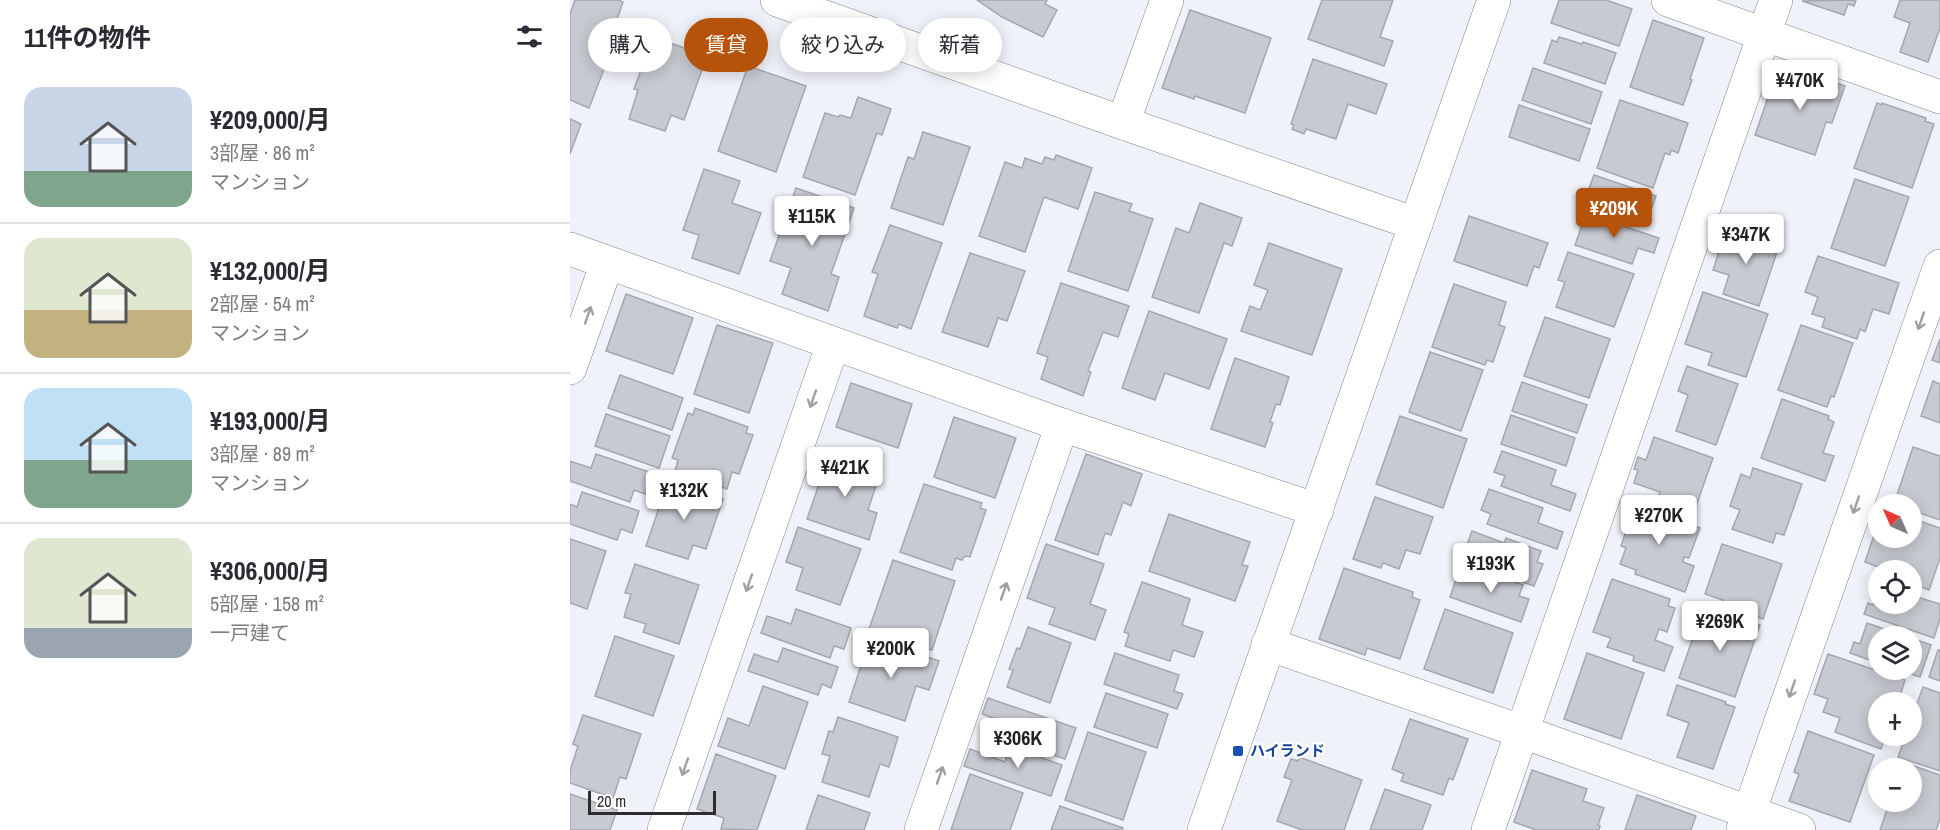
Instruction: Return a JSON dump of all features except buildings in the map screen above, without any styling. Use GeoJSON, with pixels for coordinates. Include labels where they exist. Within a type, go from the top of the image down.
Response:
{"type":"FeatureCollection","features":[{"type":"Feature","properties":{"kind":"street"},"geometry":{"type":"LineString","coordinates":[[777,0],[1416,224]]}},
{"type":"Feature","properties":{"kind":"street"},"geometry":{"type":"LineString","coordinates":[[1124,123],[1167,0]]}},
{"type":"Feature","properties":{"kind":"street"},"geometry":{"type":"LineString","coordinates":[[1204,830],[1494,0]]}},
{"type":"Feature","properties":{"kind":"street"},"geometry":{"type":"LineString","coordinates":[[1668,0],[1940,97]]}},
{"type":"Feature","properties":{"kind":"street"},"geometry":{"type":"LineString","coordinates":[[1488,830],[1776,0]]}},
{"type":"Feature","properties":{"kind":"street"},"geometry":{"type":"LineString","coordinates":[[570,249],[833,344],[1317,510]]}},
{"type":"Feature","properties":{"kind":"street"},"geometry":{"type":"LineString","coordinates":[[570,368],[607,263]]}},
{"type":"Feature","properties":{"kind":"street"},"geometry":{"type":"LineString","coordinates":[[1746,822],[1940,266]]}},
{"type":"Feature","properties":{"kind":"street"},"geometry":{"type":"LineString","coordinates":[[664,830],[833,344]]}},
{"type":"Feature","properties":{"kind":"street"},"geometry":{"type":"LineString","coordinates":[[921,830],[1062,424]]}},
{"type":"Feature","properties":{"kind":"street"},"geometry":{"type":"LineString","coordinates":[[1268,644],[1523,732],[1746,822],[1799,830]]}},
{"type":"Feature","properties":{"kind":"place","name":"ハイランド"},"geometry":{"type":"Point","coordinates":[1238,751]}}]}
